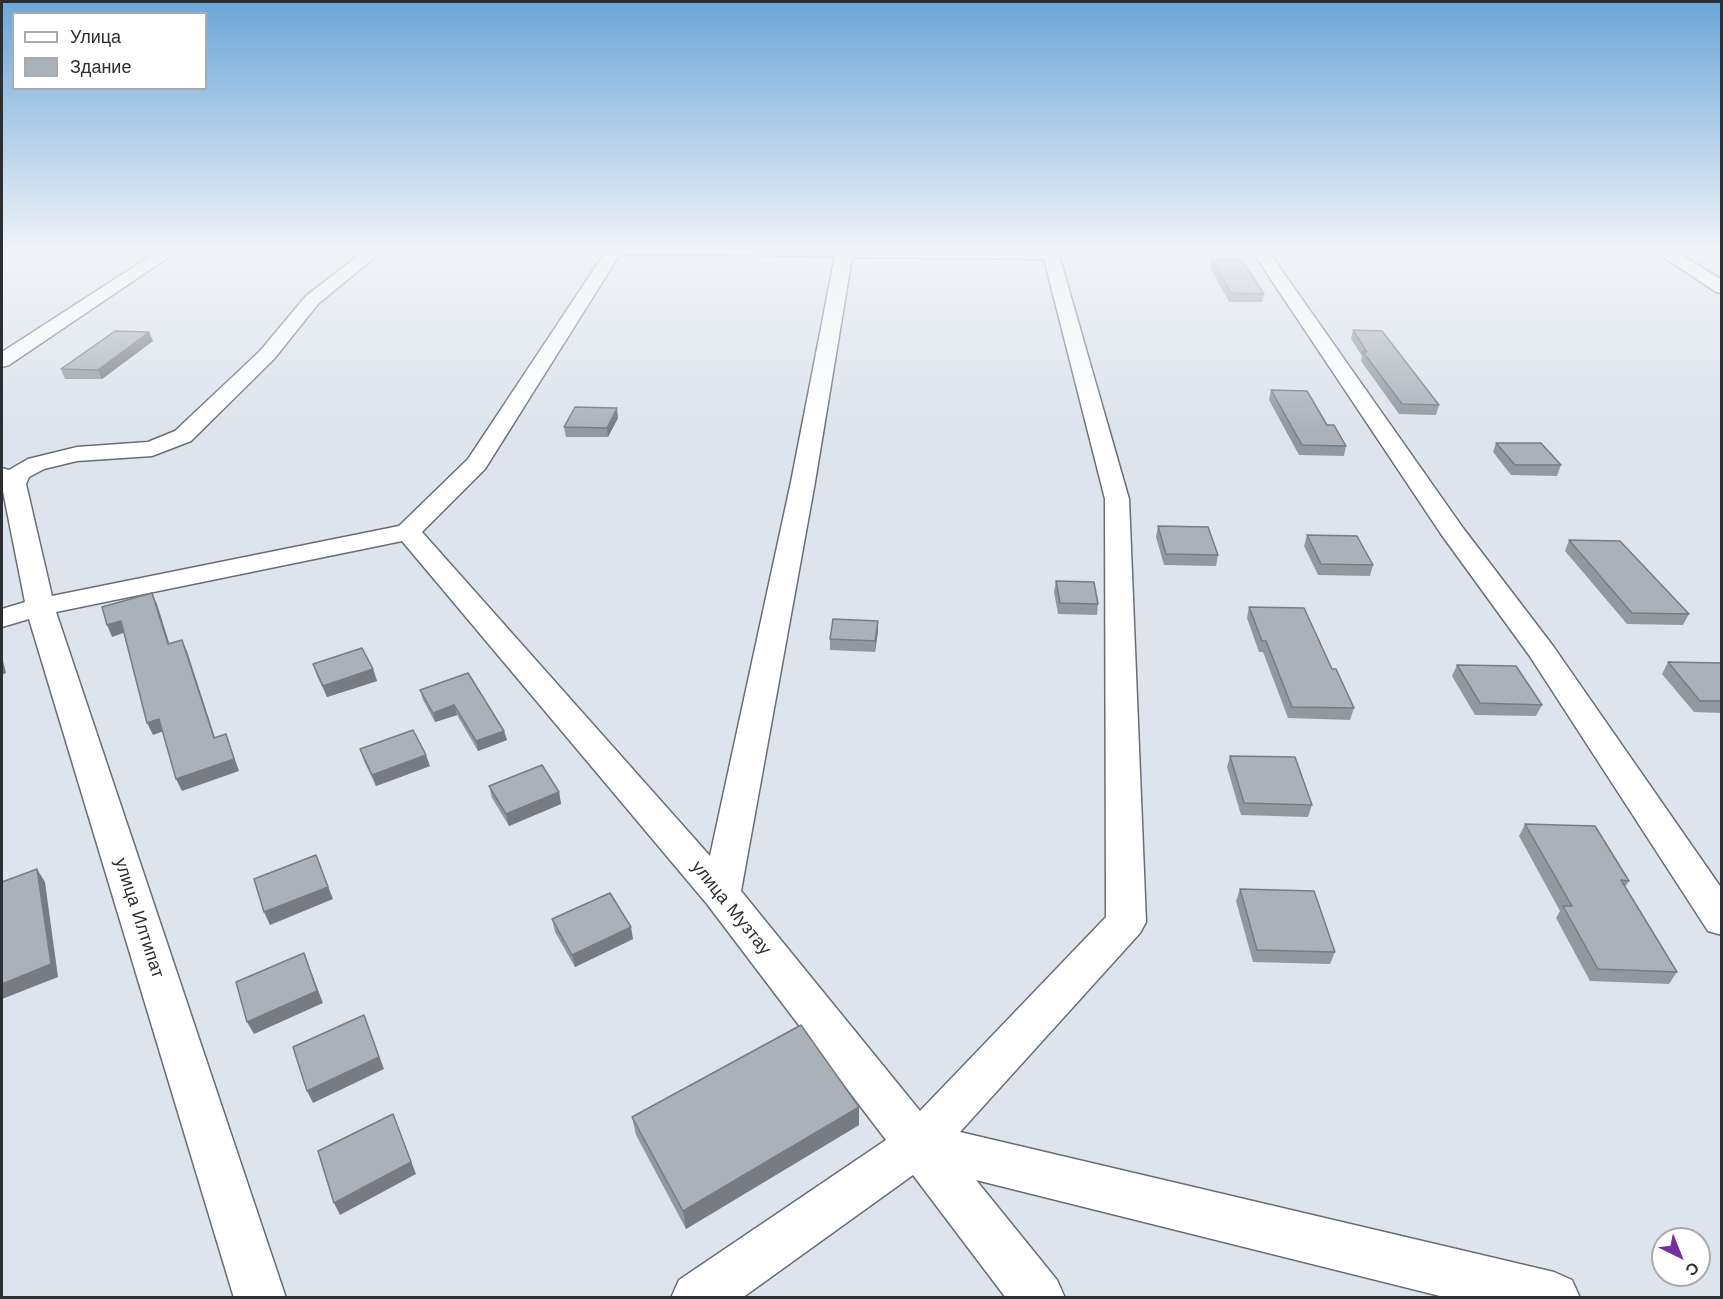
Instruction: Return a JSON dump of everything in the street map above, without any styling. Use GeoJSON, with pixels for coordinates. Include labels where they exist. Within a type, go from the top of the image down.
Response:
{"type":"FeatureCollection","features":[{"type":"Feature","properties":{"kind":"street"},"geometry":{"type":"LineString","coordinates":[[2,361],[82,309]]}},
{"type":"Feature","properties":{"kind":"street"},"geometry":{"type":"LineString","coordinates":[[8,480],[36,464],[77,454],[152,449],[183,436],[267,355],[305,309]]}},
{"type":"Feature","properties":{"kind":"street"},"geometry":{"type":"LineString","coordinates":[[2,618],[40,608],[408,532],[477,465],[578,309]]}},
{"type":"Feature","properties":{"kind":"street"},"geometry":{"type":"LineString","coordinates":[[721,894],[801,494],[834,309]]}},
{"type":"Feature","properties":{"kind":"street"},"geometry":{"type":"LineString","coordinates":[[698,1298],[918,1144],[1125,922],[1117,500],[1066,309]]}},
{"type":"Feature","properties":{"kind":"street"},"geometry":{"type":"LineString","coordinates":[[1300,309],[1454,534],[1542,652],[1722,920]]}},
{"type":"Feature","properties":{"kind":"street","name":"улица Илтипат"},"geometry":{"type":"LineString","coordinates":[[8,480],[25,537],[40,608],[260,1298]]}},
{"type":"Feature","properties":{"kind":"street","name":"улица Музтау"},"geometry":{"type":"LineString","coordinates":[[408,532],[721,894],[1039,1298]]}},
{"type":"Feature","properties":{"kind":"street"},"geometry":{"type":"LineString","coordinates":[[918,1144],[1554,1298]]}},
{"type":"Feature","properties":{"kind":"building"},"geometry":{"type":"Polygon","coordinates":[[[1353,330],[1382,331],[1439,405],[1402,404],[1363,352],[1367,352],[1353,330]]]}},
{"type":"Feature","properties":{"kind":"building"},"geometry":{"type":"Polygon","coordinates":[[[115,331],[149,332],[98,370],[61,369],[115,331]]]}},
{"type":"Feature","properties":{"kind":"building"},"geometry":{"type":"Polygon","coordinates":[[[1271,390],[1307,391],[1327,425],[1334,425],[1346,446],[1302,445],[1271,390]]]}},
{"type":"Feature","properties":{"kind":"building"},"geometry":{"type":"Polygon","coordinates":[[[575,407],[617,408],[607,428],[564,427],[575,407]]]}},
{"type":"Feature","properties":{"kind":"building"},"geometry":{"type":"Polygon","coordinates":[[[1496,443],[1541,443],[1561,465],[1515,465],[1496,443]]]}},
{"type":"Feature","properties":{"kind":"building"},"geometry":{"type":"Polygon","coordinates":[[[1158,526],[1208,527],[1218,555],[1166,554],[1158,526]]]}},
{"type":"Feature","properties":{"kind":"building"},"geometry":{"type":"Polygon","coordinates":[[[1307,535],[1357,536],[1373,565],[1321,564],[1307,535]]]}},
{"type":"Feature","properties":{"kind":"building"},"geometry":{"type":"Polygon","coordinates":[[[1569,540],[1620,541],[1689,614],[1632,613],[1569,540]]]}},
{"type":"Feature","properties":{"kind":"building"},"geometry":{"type":"Polygon","coordinates":[[[1056,581],[1094,582],[1098,604],[1060,603],[1056,581]]]}},
{"type":"Feature","properties":{"kind":"building"},"geometry":{"type":"Polygon","coordinates":[[[152,593],[168,644],[182,640],[214,738],[226,734],[234,759],[176,779],[159,719],[147,723],[121,621],[107,625],[102,607],[152,593]]]}},
{"type":"Feature","properties":{"kind":"building"},"geometry":{"type":"Polygon","coordinates":[[[1249,607],[1304,608],[1332,669],[1336,669],[1354,708],[1292,707],[1266,641],[1262,641],[1249,607]]]}},
{"type":"Feature","properties":{"kind":"building"},"geometry":{"type":"Polygon","coordinates":[[[833,619],[878,621],[875,641],[830,639],[833,619]]]}},
{"type":"Feature","properties":{"kind":"building"},"geometry":{"type":"Polygon","coordinates":[[[362,648],[373,669],[323,686],[313,664],[362,648]]]}},
{"type":"Feature","properties":{"kind":"building"},"geometry":{"type":"Polygon","coordinates":[[[1668,662],[1722,663],[1722,701],[1700,701],[1668,662]]]}},
{"type":"Feature","properties":{"kind":"building"},"geometry":{"type":"Polygon","coordinates":[[[1457,665],[1516,666],[1542,705],[1480,703],[1457,665]]]}},
{"type":"Feature","properties":{"kind":"building"},"geometry":{"type":"Polygon","coordinates":[[[468,673],[504,731],[476,741],[454,705],[433,713],[420,690],[468,673]]]}},
{"type":"Feature","properties":{"kind":"building"},"geometry":{"type":"Polygon","coordinates":[[[413,730],[426,755],[372,775],[360,749],[413,730]]]}},
{"type":"Feature","properties":{"kind":"building"},"geometry":{"type":"Polygon","coordinates":[[[1230,756],[1295,757],[1312,805],[1244,803],[1230,756]]]}},
{"type":"Feature","properties":{"kind":"building"},"geometry":{"type":"Polygon","coordinates":[[[542,765],[559,792],[506,814],[489,786],[542,765]]]}},
{"type":"Feature","properties":{"kind":"building"},"geometry":{"type":"Polygon","coordinates":[[[1525,824],[1595,826],[1629,881],[1621,880],[1677,972],[1598,969],[1563,906],[1572,906],[1525,824]]]}},
{"type":"Feature","properties":{"kind":"building"},"geometry":{"type":"Polygon","coordinates":[[[316,855],[328,887],[264,912],[254,879],[316,855]]]}},
{"type":"Feature","properties":{"kind":"building"},"geometry":{"type":"Polygon","coordinates":[[[37,869],[51,964],[2,984],[2,882],[37,869]]]}},
{"type":"Feature","properties":{"kind":"building"},"geometry":{"type":"Polygon","coordinates":[[[1240,889],[1314,891],[1335,952],[1257,950],[1240,889]]]}},
{"type":"Feature","properties":{"kind":"building"},"geometry":{"type":"Polygon","coordinates":[[[610,893],[631,927],[572,955],[552,919],[610,893]]]}},
{"type":"Feature","properties":{"kind":"building"},"geometry":{"type":"Polygon","coordinates":[[[304,953],[317,991],[247,1022],[236,982],[304,953]]]}},
{"type":"Feature","properties":{"kind":"building"},"geometry":{"type":"Polygon","coordinates":[[[364,1015],[379,1057],[307,1091],[293,1047],[364,1015]]]}},
{"type":"Feature","properties":{"kind":"building"},"geometry":{"type":"Polygon","coordinates":[[[801,1025],[859,1107],[683,1211],[632,1117],[801,1025]]]}},
{"type":"Feature","properties":{"kind":"building"},"geometry":{"type":"Polygon","coordinates":[[[393,1114],[411,1162],[334,1203],[318,1151],[393,1114]]]}}]}
